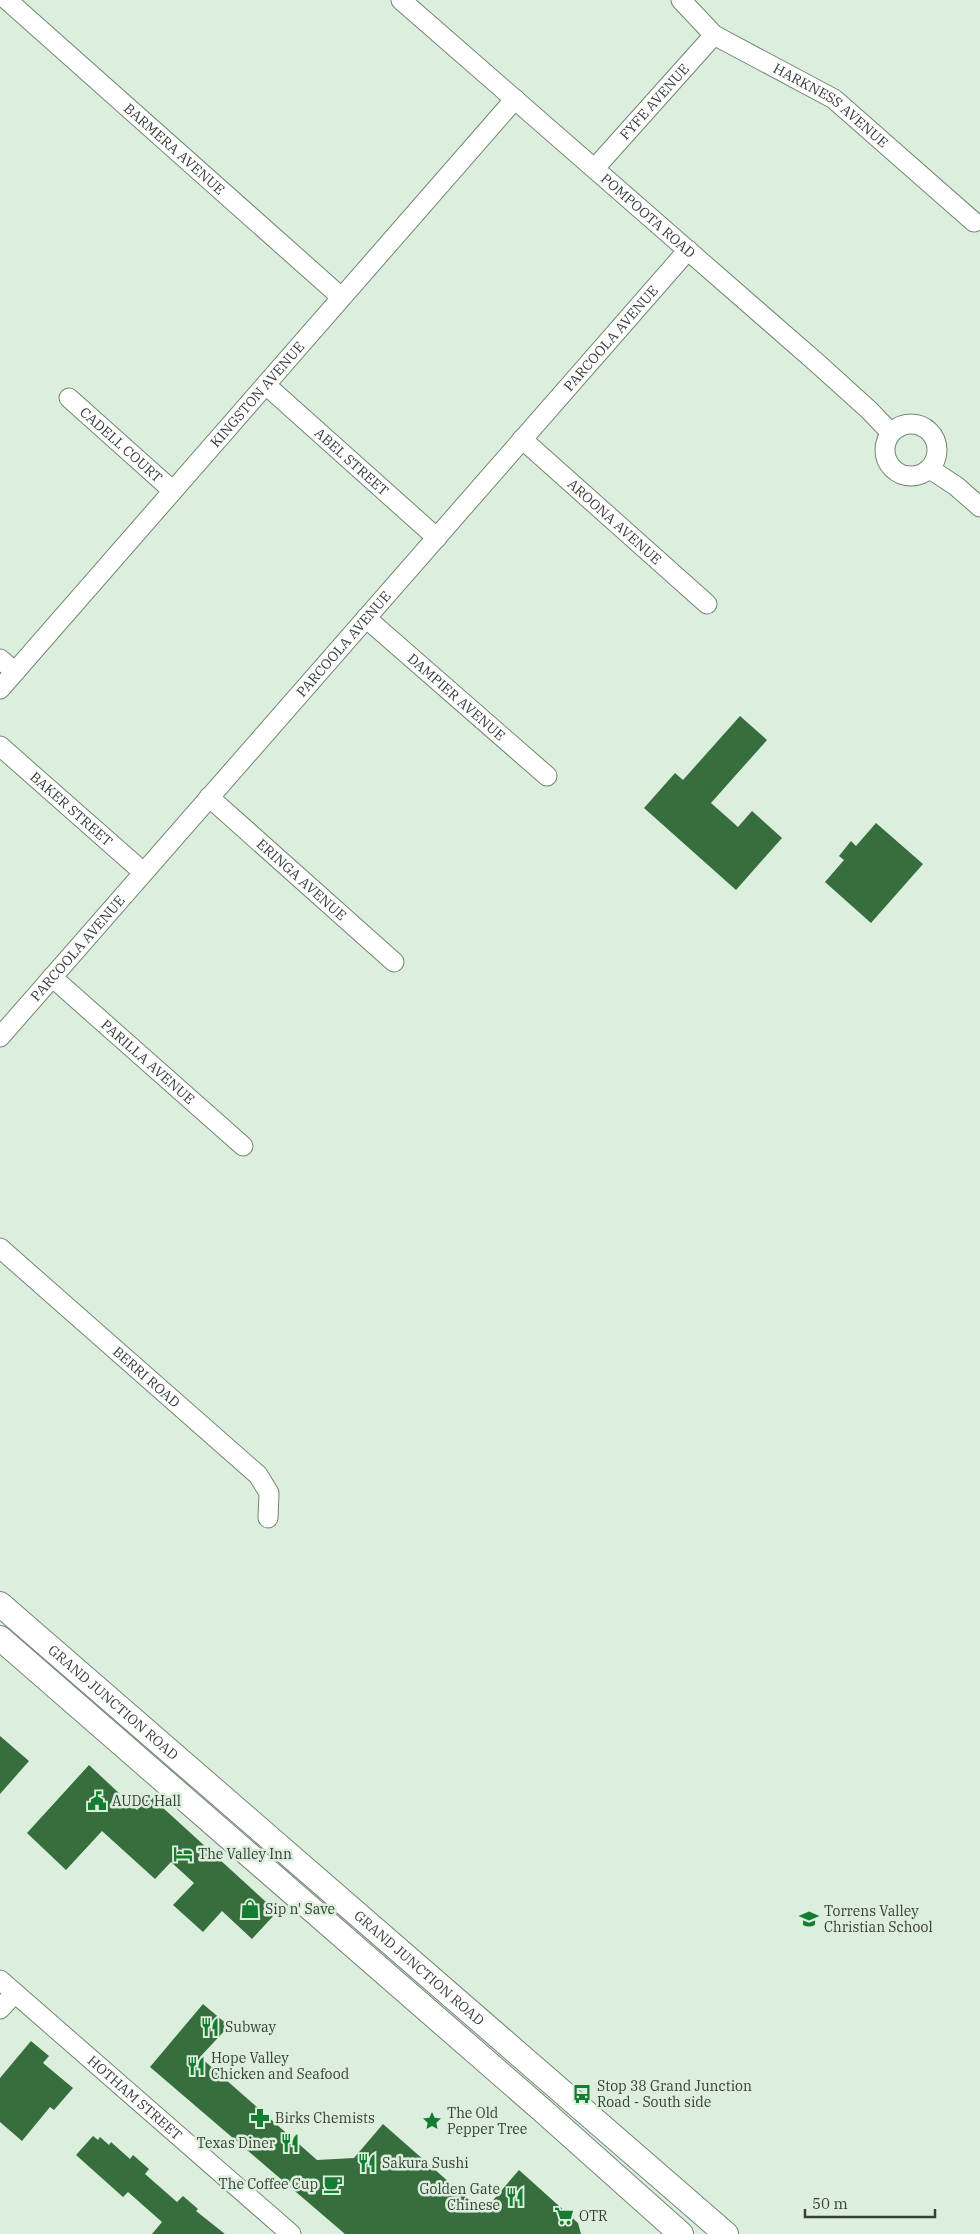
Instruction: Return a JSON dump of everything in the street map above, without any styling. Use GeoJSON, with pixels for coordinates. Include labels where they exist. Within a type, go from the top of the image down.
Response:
{"type":"FeatureCollection","features":[{"type":"Feature","properties":{"kind":"main road","name":"GRAND JUNCTION ROAD"},"geometry":{"type":"LineString","coordinates":[[0,1604],[726,2234]]}},
{"type":"Feature","properties":{"kind":"main road","name":"GRAND JUNCTION ROAD"},"geometry":{"type":"LineString","coordinates":[[0,1638],[542,2110],[681,2234]]}},
{"type":"Feature","properties":{"kind":"main road"},"geometry":{"type":"LineString","coordinates":[[194,1808],[213,1787]]}},
{"type":"Feature","properties":{"kind":"main road"},"geometry":{"type":"LineString","coordinates":[[360,1915],[374,1964]]}},
{"type":"Feature","properties":{"kind":"main road"},"geometry":{"type":"LineString","coordinates":[[413,1998],[447,1991]]}},
{"type":"Feature","properties":{"kind":"main road"},"geometry":{"type":"LineString","coordinates":[[498,2035],[493,2040],[496,2050],[517,2072],[542,2110]]}},
{"type":"Feature","properties":{"kind":"street","name":"BARMERA AVENUE"},"geometry":{"type":"LineString","coordinates":[[7,0],[341,297]]}},
{"type":"Feature","properties":{"kind":"street","name":"POMPOOTA ROAD"},"geometry":{"type":"LineString","coordinates":[[401,0],[688,250],[869,410],[891,433]]}},
{"type":"Feature","properties":{"kind":"street","name":"HARKNESS AVENUE"},"geometry":{"type":"LineString","coordinates":[[680,0],[714,35],[834,99],[974,222]]}},
{"type":"Feature","properties":{"kind":"street","name":"FYFE AVENUE"},"geometry":{"type":"LineString","coordinates":[[595,168],[714,35]]}},
{"type":"Feature","properties":{"kind":"street","name":"KINGSTON AVENUE"},"geometry":{"type":"LineString","coordinates":[[0,689],[515,100]]}},
{"type":"Feature","properties":{"kind":"street","name":"PARCOOLA AVENUE"},"geometry":{"type":"LineString","coordinates":[[0,1036],[688,250]]}},
{"type":"Feature","properties":{"kind":"street","name":"ABEL STREET"},"geometry":{"type":"LineString","coordinates":[[266,385],[437,538]]}},
{"type":"Feature","properties":{"kind":"street","name":"CADELL COURT"},"geometry":{"type":"LineString","coordinates":[[69,398],[173,491]]}},
{"type":"Feature","properties":{"kind":"street"},"geometry":{"type":"LineString","coordinates":[[912,424],[921,425],[931,432],[936,440],[938,450],[930,469],[922,474],[913,476],[904,475],[891,467],[885,450],[886,441],[891,433],[903,425],[912,424]]}},
{"type":"Feature","properties":{"kind":"street","name":"AROONA AVENUE"},"geometry":{"type":"LineString","coordinates":[[522,439],[707,604]]}},
{"type":"Feature","properties":{"kind":"street"},"geometry":{"type":"LineString","coordinates":[[930,469],[956,486],[980,507]]}},
{"type":"Feature","properties":{"kind":"street","name":"DAMPIER AVENUE"},"geometry":{"type":"LineString","coordinates":[[366,618],[547,776]]}},
{"type":"Feature","properties":{"kind":"street"},"geometry":{"type":"LineString","coordinates":[[0,659],[15,672]]}},
{"type":"Feature","properties":{"kind":"street","name":"BAKER STREET"},"geometry":{"type":"LineString","coordinates":[[0,746],[143,872]]}},
{"type":"Feature","properties":{"kind":"street","name":"ERINGA AVENUE"},"geometry":{"type":"LineString","coordinates":[[209,797],[394,962]]}},
{"type":"Feature","properties":{"kind":"street","name":"PARILLA AVENUE"},"geometry":{"type":"LineString","coordinates":[[52,977],[243,1146]]}},
{"type":"Feature","properties":{"kind":"street","name":"BERRI ROAD"},"geometry":{"type":"LineString","coordinates":[[0,1248],[258,1475],[269,1493],[268,1518]]}},
{"type":"Feature","properties":{"kind":"street","name":"HOTHAM STREET"},"geometry":{"type":"LineString","coordinates":[[0,1980],[291,2234]]}},
{"type":"Feature","properties":{"kind":"street"},"geometry":{"type":"LineString","coordinates":[[0,2009],[15,1992]]}},
{"type":"Feature","properties":{"kind":"building"},"geometry":{"type":"Polygon","coordinates":[[[740,716],[767,740],[711,803],[738,827],[752,811],[782,838],[736,890],[644,808],[675,773],[683,780],[740,716]]]}},
{"type":"Feature","properties":{"kind":"building"},"geometry":{"type":"Polygon","coordinates":[[[876,823],[923,864],[871,923],[825,882],[844,860],[839,856],[851,841],[856,846],[876,823]]]}},
{"type":"Feature","properties":{"kind":"building"},"geometry":{"type":"Polygon","coordinates":[[[0,1736],[29,1761],[0,1794],[0,1736]]]}},
{"type":"Feature","properties":{"kind":"building"},"geometry":{"type":"Polygon","coordinates":[[[89,1765],[137,1810],[150,1796],[277,1912],[252,1939],[222,1911],[203,1932],[173,1905],[194,1883],[171,1862],[155,1879],[102,1831],[66,1870],[27,1833],[89,1765]]]}},
{"type":"Feature","properties":{"kind":"building"},"geometry":{"type":"Polygon","coordinates":[[[203,2004],[229,2026],[200,2057],[317,2160],[354,2158],[383,2124],[483,2212],[519,2170],[578,2223],[581,2234],[345,2234],[150,2067],[203,2004]]]}},
{"type":"Feature","properties":{"kind":"building"},"geometry":{"type":"Polygon","coordinates":[[[31,2041],[49,2056],[43,2063],[73,2088],[54,2110],[50,2107],[22,2141],[0,2122],[0,2078],[31,2041]]]}},
{"type":"Feature","properties":{"kind":"building"},"geometry":{"type":"Polygon","coordinates":[[[93,2136],[98,2140],[100,2137],[109,2145],[111,2142],[130,2159],[133,2155],[149,2169],[145,2174],[177,2202],[183,2196],[198,2209],[196,2211],[225,2234],[152,2234],[162,2222],[128,2192],[123,2197],[76,2155],[93,2136]]]}},
{"type":"Feature","properties":{"kind":"place","name":"AUDC Hall"},"geometry":{"type":"Point","coordinates":[97,1801]}},
{"type":"Feature","properties":{"kind":"place","name":"The Valley Inn"},"geometry":{"type":"Point","coordinates":[183,1854]}},
{"type":"Feature","properties":{"kind":"place","name":"Sip n' Save"},"geometry":{"type":"Point","coordinates":[250,1909]}},
{"type":"Feature","properties":{"kind":"place","name":"Torrens Valley Christian School"},"geometry":{"type":"Point","coordinates":[809,1919]}},
{"type":"Feature","properties":{"kind":"place","name":"Subway"},"geometry":{"type":"Point","coordinates":[210,2027]}},
{"type":"Feature","properties":{"kind":"place","name":"Hope Valley Chicken and Seafood"},"geometry":{"type":"Point","coordinates":[196,2066]}},
{"type":"Feature","properties":{"kind":"place","name":"Stop 38 Grand Junction Road - South side"},"geometry":{"type":"Point","coordinates":[582,2094]}},
{"type":"Feature","properties":{"kind":"place","name":"Birks Chemists"},"geometry":{"type":"Point","coordinates":[260,2118]}},
{"type":"Feature","properties":{"kind":"place","name":"The Old Pepper Tree"},"geometry":{"type":"Point","coordinates":[432,2121]}},
{"type":"Feature","properties":{"kind":"place","name":"Texas Diner"},"geometry":{"type":"Point","coordinates":[290,2143]}},
{"type":"Feature","properties":{"kind":"place","name":"Sakura Sushi"},"geometry":{"type":"Point","coordinates":[367,2163]}},
{"type":"Feature","properties":{"kind":"place","name":"The Coffee Cup"},"geometry":{"type":"Point","coordinates":[333,2184]}},
{"type":"Feature","properties":{"kind":"place","name":"Golden Gate Chinese"},"geometry":{"type":"Point","coordinates":[515,2197]}},
{"type":"Feature","properties":{"kind":"place","name":"OTR"},"geometry":{"type":"Point","coordinates":[564,2216]}}]}
